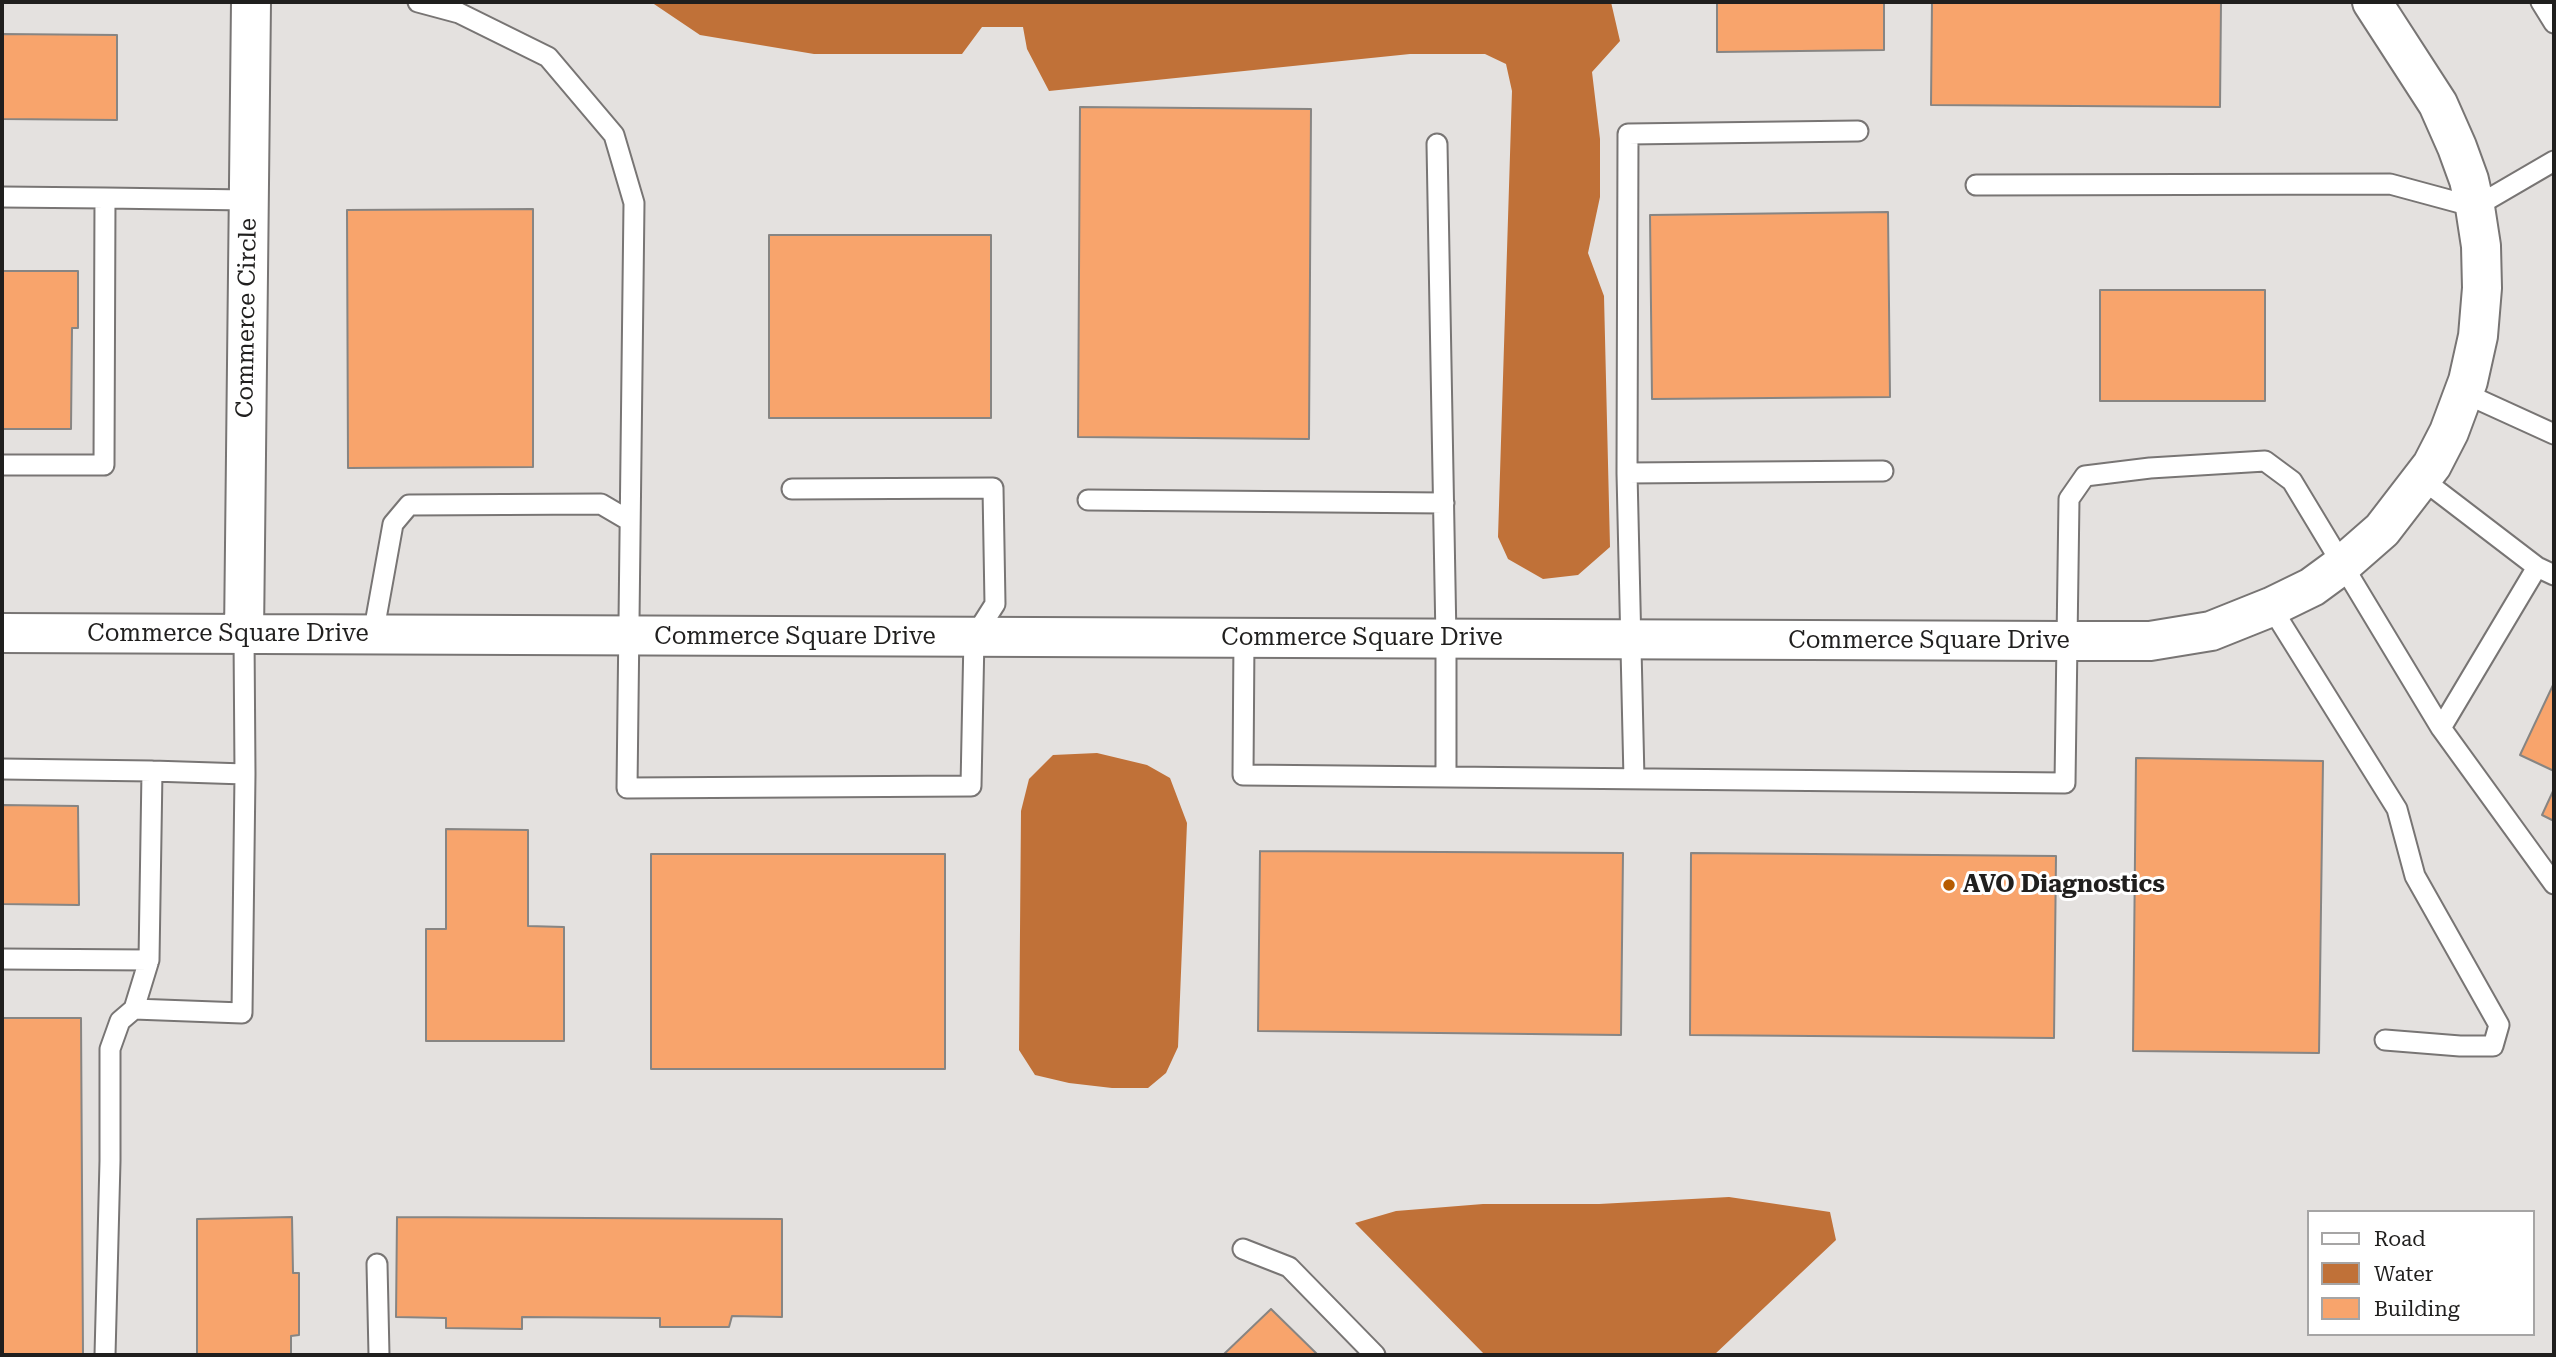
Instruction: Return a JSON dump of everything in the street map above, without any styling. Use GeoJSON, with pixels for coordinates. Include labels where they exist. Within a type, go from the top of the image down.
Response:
{"type":"FeatureCollection","features":[{"type":"Feature","properties":{"kind":"street","name":"Commerce Circle"},"geometry":{"type":"LineString","coordinates":[[244,635],[251,2]]}},
{"type":"Feature","properties":{"kind":"street"},"geometry":{"type":"LineString","coordinates":[[2372,2],[2438,104],[2457,146],[2475,206]]}},
{"type":"Feature","properties":{"kind":"street","name":"Commerce Square Drive"},"geometry":{"type":"LineString","coordinates":[[2,633],[2067,641],[2180,637],[2211,631],[2312,587],[2382,530],[2422,479],[2449,432],[2463,393],[2479,327],[2482,288],[2475,206]]}},
{"type":"Feature","properties":{"kind":"lane"},"geometry":{"type":"LineString","coordinates":[[418,2],[459,13],[548,57],[614,135],[634,202],[627,788],[971,786],[974,637],[995,604],[993,488],[792,489]]}},
{"type":"Feature","properties":{"kind":"lane"},"geometry":{"type":"LineString","coordinates":[[2541,2],[2554,23]]}},
{"type":"Feature","properties":{"kind":"lane"},"geometry":{"type":"LineString","coordinates":[[1634,779],[1627,472],[1628,134],[1858,131]]}},
{"type":"Feature","properties":{"kind":"lane"},"geometry":{"type":"LineString","coordinates":[[1437,144],[1446,777]]}},
{"type":"Feature","properties":{"kind":"lane"},"geometry":{"type":"LineString","coordinates":[[1976,184],[2390,184],[2475,206],[2554,161]]}},
{"type":"Feature","properties":{"kind":"lane"},"geometry":{"type":"LineString","coordinates":[[2,197],[248,200]]}},
{"type":"Feature","properties":{"kind":"lane"},"geometry":{"type":"LineString","coordinates":[[2,466],[104,465],[105,198]]}},
{"type":"Feature","properties":{"kind":"lane"},"geometry":{"type":"LineString","coordinates":[[2463,393],[2554,434]]}},
{"type":"Feature","properties":{"kind":"lane"},"geometry":{"type":"LineString","coordinates":[[1244,638],[1243,775],[2065,783],[2069,499],[2085,476],[2150,468],[2264,461],[2292,481],[2441,728],[2554,884]]}},
{"type":"Feature","properties":{"kind":"lane"},"geometry":{"type":"LineString","coordinates":[[1627,472],[1883,471]]}},
{"type":"Feature","properties":{"kind":"lane"},"geometry":{"type":"LineString","coordinates":[[2422,479],[2545,571],[2441,728]]}},
{"type":"Feature","properties":{"kind":"lane"},"geometry":{"type":"LineString","coordinates":[[1088,500],[1444,503]]}},
{"type":"Feature","properties":{"kind":"lane"},"geometry":{"type":"LineString","coordinates":[[373,635],[393,524],[409,505],[601,504],[630,521]]}},
{"type":"Feature","properties":{"kind":"lane"},"geometry":{"type":"LineString","coordinates":[[2271,607],[2396,809],[2414,876],[2498,1025],[2493,1046],[2385,1040]]}},
{"type":"Feature","properties":{"kind":"lane"},"geometry":{"type":"LineString","coordinates":[[134,1009],[242,1013],[244,635]]}},
{"type":"Feature","properties":{"kind":"lane"},"geometry":{"type":"LineString","coordinates":[[2,769],[245,774]]}},
{"type":"Feature","properties":{"kind":"lane"},"geometry":{"type":"LineString","coordinates":[[105,1355],[110,1049],[120,1021],[134,1009],[149,960],[152,771]]}},
{"type":"Feature","properties":{"kind":"lane"},"geometry":{"type":"LineString","coordinates":[[2,959],[149,960]]}},
{"type":"Feature","properties":{"kind":"lane"},"geometry":{"type":"LineString","coordinates":[[1243,1249],[1289,1267],[1375,1355]]}},
{"type":"Feature","properties":{"kind":"lane"},"geometry":{"type":"LineString","coordinates":[[377,1264],[379,1355]]}},
{"type":"Feature","properties":{"kind":"water"},"geometry":{"type":"Polygon","coordinates":[[[651,2],[1611,2],[1620,41],[1592,72],[1600,139],[1600,197],[1588,253],[1604,296],[1610,547],[1578,575],[1543,579],[1508,559],[1498,537],[1512,91],[1506,64],[1485,54],[1410,54],[1049,91],[1027,49],[1023,27],[982,27],[962,54],[814,54],[700,35],[651,2]]]}},
{"type":"Feature","properties":{"kind":"water"},"geometry":{"type":"Polygon","coordinates":[[[1097,753],[1147,765],[1170,778],[1187,823],[1178,1047],[1166,1073],[1148,1088],[1112,1088],[1069,1083],[1035,1075],[1019,1050],[1021,811],[1029,779],[1053,755],[1097,753]]]}},
{"type":"Feature","properties":{"kind":"water"},"geometry":{"type":"Polygon","coordinates":[[[1729,1197],[1830,1212],[1836,1240],[1714,1355],[1485,1355],[1355,1223],[1396,1211],[1483,1204],[1599,1204],[1729,1197]]]}},
{"type":"Feature","properties":{"kind":"building"},"geometry":{"type":"Polygon","coordinates":[[[1717,2],[1884,2],[1884,50],[1717,52],[1717,2]]]}},
{"type":"Feature","properties":{"kind":"building"},"geometry":{"type":"Polygon","coordinates":[[[1932,2],[2221,2],[2220,107],[1931,105],[1932,2]]]}},
{"type":"Feature","properties":{"kind":"building"},"geometry":{"type":"Polygon","coordinates":[[[2,34],[117,35],[117,120],[2,119],[2,34]]]}},
{"type":"Feature","properties":{"kind":"building"},"geometry":{"type":"Polygon","coordinates":[[[1080,107],[1311,109],[1309,439],[1078,437],[1080,107]]]}},
{"type":"Feature","properties":{"kind":"building"},"geometry":{"type":"Polygon","coordinates":[[[533,209],[533,467],[348,468],[347,210],[533,209]]]}},
{"type":"Feature","properties":{"kind":"building"},"geometry":{"type":"Polygon","coordinates":[[[1888,212],[1890,397],[1652,399],[1650,215],[1888,212]]]}},
{"type":"Feature","properties":{"kind":"building"},"geometry":{"type":"Polygon","coordinates":[[[769,235],[991,235],[991,418],[769,418],[769,235]]]}},
{"type":"Feature","properties":{"kind":"building"},"geometry":{"type":"Polygon","coordinates":[[[2,263],[3,271],[78,271],[78,328],[72,328],[71,429],[2,429],[2,263]]]}},
{"type":"Feature","properties":{"kind":"building"},"geometry":{"type":"Polygon","coordinates":[[[2100,290],[2265,290],[2265,401],[2100,401],[2100,290]]]}},
{"type":"Feature","properties":{"kind":"building"},"geometry":{"type":"Polygon","coordinates":[[[2554,683],[2554,771],[2520,755],[2554,683]]]}},
{"type":"Feature","properties":{"kind":"building"},"geometry":{"type":"Polygon","coordinates":[[[2136,758],[2323,761],[2319,1053],[2133,1051],[2136,758]]]}},
{"type":"Feature","properties":{"kind":"building"},"geometry":{"type":"Polygon","coordinates":[[[2554,789],[2554,821],[2542,815],[2554,789]]]}},
{"type":"Feature","properties":{"kind":"building"},"geometry":{"type":"Polygon","coordinates":[[[2,805],[78,806],[79,905],[2,904],[2,805]]]}},
{"type":"Feature","properties":{"kind":"building"},"geometry":{"type":"Polygon","coordinates":[[[446,829],[528,830],[528,926],[564,927],[564,1041],[426,1041],[426,929],[446,929],[446,829]]]}},
{"type":"Feature","properties":{"kind":"building"},"geometry":{"type":"Polygon","coordinates":[[[1260,851],[1623,853],[1621,1035],[1258,1031],[1260,851]]]}},
{"type":"Feature","properties":{"kind":"building"},"geometry":{"type":"Polygon","coordinates":[[[1691,853],[2056,856],[2054,1038],[1690,1035],[1691,853]]]}},
{"type":"Feature","properties":{"kind":"building"},"geometry":{"type":"Polygon","coordinates":[[[651,854],[945,854],[945,1069],[651,1069],[651,854]]]}},
{"type":"Feature","properties":{"kind":"building"},"geometry":{"type":"Polygon","coordinates":[[[2,1018],[81,1018],[83,1355],[2,1355],[2,1018]]]}},
{"type":"Feature","properties":{"kind":"building"},"geometry":{"type":"Polygon","coordinates":[[[292,1217],[293,1273],[299,1273],[299,1335],[291,1336],[291,1355],[197,1355],[197,1219],[292,1217]]]}},
{"type":"Feature","properties":{"kind":"building"},"geometry":{"type":"Polygon","coordinates":[[[397,1217],[782,1219],[782,1317],[732,1316],[729,1327],[660,1327],[660,1318],[522,1317],[522,1329],[446,1328],[446,1318],[396,1317],[397,1217]]]}},
{"type":"Feature","properties":{"kind":"building"},"geometry":{"type":"Polygon","coordinates":[[[1271,1309],[1318,1355],[1223,1355],[1271,1309]]]}},
{"type":"Feature","properties":{"kind":"place","name":"AVO Diagnostics"},"geometry":{"type":"Point","coordinates":[1949,885]}}]}
